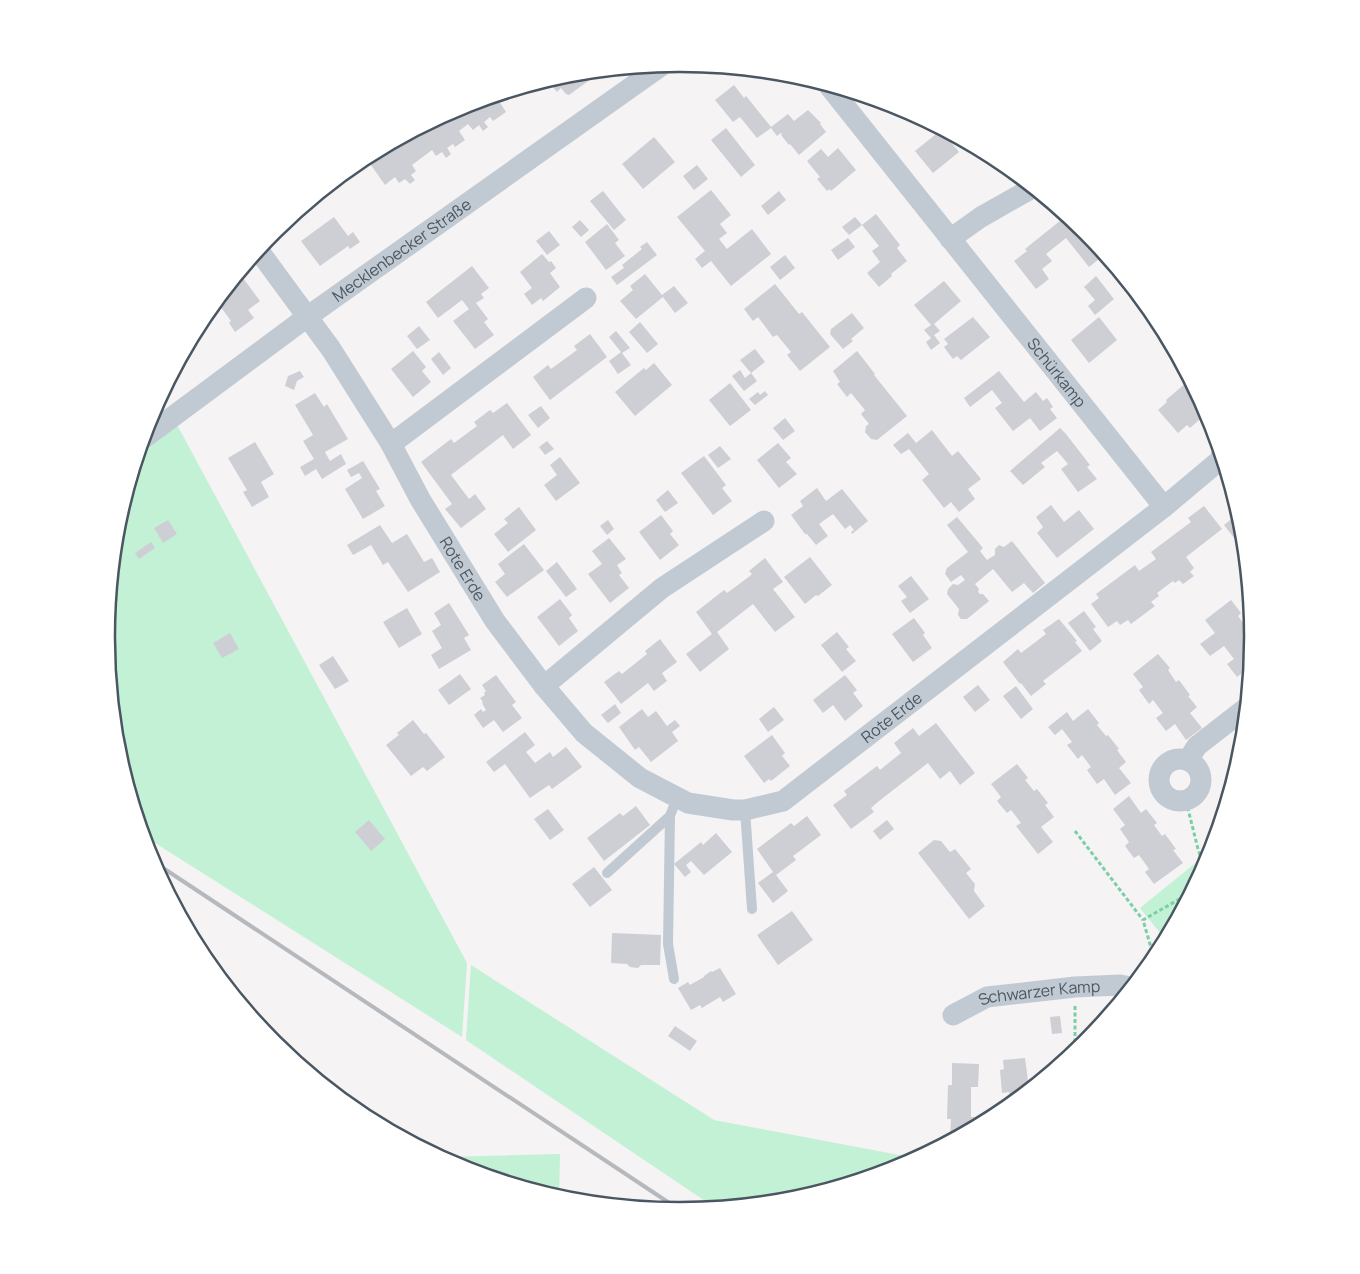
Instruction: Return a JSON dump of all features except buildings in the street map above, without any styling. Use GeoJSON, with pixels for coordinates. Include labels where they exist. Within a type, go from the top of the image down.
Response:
{"type":"FeatureCollection","features":[{"type":"Feature","properties":{"kind":"street","name":"Mecklenbecker Straße"},"geometry":{"type":"LineString","coordinates":[[155,430],[634,75]]}},
{"type":"Feature","properties":{"kind":"street","name":"Schürkamp"},"geometry":{"type":"LineString","coordinates":[[836,95],[1164,507]]}},
{"type":"Feature","properties":{"kind":"street"},"geometry":{"type":"LineString","coordinates":[[950,239],[981,217],[1026,191]]}},
{"type":"Feature","properties":{"kind":"street","name":"Rote Erde"},"geometry":{"type":"LineString","coordinates":[[263,257],[331,349],[391,444],[420,498],[495,620],[544,686],[584,734],[674,807],[688,803],[732,810],[745,810],[783,801],[1164,507],[1217,463]]}},
{"type":"Feature","properties":{"kind":"street"},"geometry":{"type":"LineString","coordinates":[[391,444],[586,298]]}},
{"type":"Feature","properties":{"kind":"street"},"geometry":{"type":"LineString","coordinates":[[544,686],[662,588],[764,521]]}},
{"type":"Feature","properties":{"kind":"street"},"geometry":{"type":"LineString","coordinates":[[1188,760],[1196,746],[1240,713]]}},
{"type":"Feature","properties":{"kind":"street"},"geometry":{"type":"LineString","coordinates":[[1177,759],[1188,760],[1194,764],[1202,778],[1202,785],[1198,792],[1193,798],[1186,801],[1172,800],[1167,797],[1162,792],[1159,779],[1160,772],[1167,764],[1177,759]]}},
{"type":"Feature","properties":{"kind":"street","name":"Schwarzer Kamp"},"geometry":{"type":"LineString","coordinates":[[953,1015],[987,997],[1075,987],[1123,986]]}},
{"type":"Feature","properties":{"kind":"lane"},"geometry":{"type":"LineString","coordinates":[[607,873],[674,807]]}},
{"type":"Feature","properties":{"kind":"lane"},"geometry":{"type":"LineString","coordinates":[[674,807],[668,944],[674,979]]}},
{"type":"Feature","properties":{"kind":"lane"},"geometry":{"type":"LineString","coordinates":[[745,810],[752,909]]}},
{"type":"Feature","properties":{"kind":"path"},"geometry":{"type":"LineString","coordinates":[[1186,801],[1201,856]]}},
{"type":"Feature","properties":{"kind":"path"},"geometry":{"type":"LineString","coordinates":[[1075,831],[1143,920],[1151,948]]}},
{"type":"Feature","properties":{"kind":"path"},"geometry":{"type":"LineString","coordinates":[[1143,920],[1180,899]]}},
{"type":"Feature","properties":{"kind":"path"},"geometry":{"type":"LineString","coordinates":[[1075,987],[1075,1040]]}},
{"type":"Feature","properties":{"kind":"green space"},"geometry":{"type":"Polygon","coordinates":[[[175,421],[467,963],[462,1037],[154,842],[145,818],[126,747],[120,711],[115,637],[120,563],[126,527],[148,447],[175,421]]]}},
{"type":"Feature","properties":{"kind":"green space"},"geometry":{"type":"Polygon","coordinates":[[[1198,861],[1198,861],[1160,933],[1140,908],[1198,861]]]}},
{"type":"Feature","properties":{"kind":"green space"},"geometry":{"type":"Polygon","coordinates":[[[471,965],[714,1120],[903,1156],[861,1172],[790,1191],[754,1197],[705,1201],[466,1040],[471,965]]]}},
{"type":"Feature","properties":{"kind":"green space"},"geometry":{"type":"Polygon","coordinates":[[[560,1154],[559,1188],[499,1172],[459,1157],[560,1154]]]}},
{"type":"Feature","properties":{"kind":"railway"},"geometry":{"type":"LineString","coordinates":[[166,870],[667,1201]]}}]}
